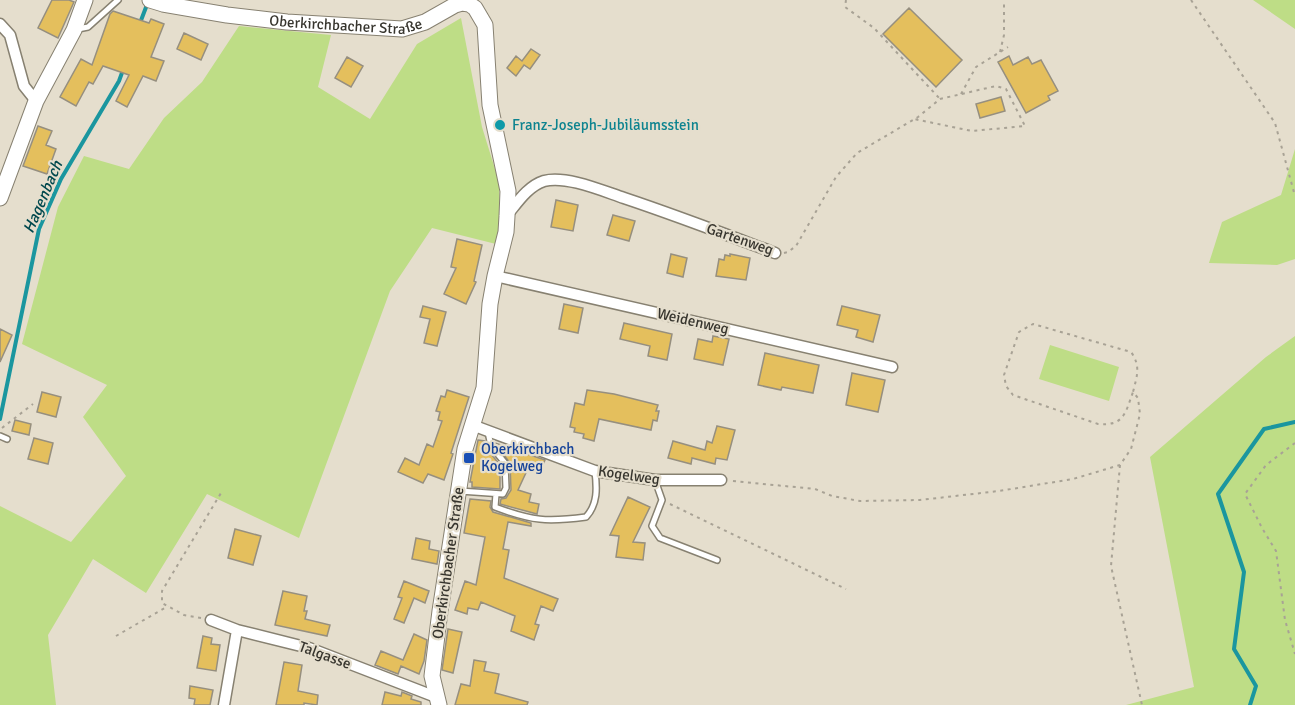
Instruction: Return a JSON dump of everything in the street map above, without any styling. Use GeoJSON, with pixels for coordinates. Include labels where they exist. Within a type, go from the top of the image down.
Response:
{"type":"FeatureCollection","features":[{"type":"Feature","properties":{"kind":"street"},"geometry":{"type":"LineString","coordinates":[[0,198],[36,101],[74,30],[85,0]]}},
{"type":"Feature","properties":{"kind":"street","name":"Oberkirchbacher Straße"},"geometry":{"type":"LineString","coordinates":[[159,1],[227,15],[277,21],[402,29],[425,22],[455,5],[469,4],[481,16],[485,25],[490,105],[508,191],[506,232],[495,276],[484,388],[465,449],[458,490],[432,676],[437,701]]}},
{"type":"Feature","properties":{"kind":"street"},"geometry":{"type":"LineString","coordinates":[[0,24],[10,35],[24,86],[36,101]]}},
{"type":"Feature","properties":{"kind":"street","name":"Gartenweg"},"geometry":{"type":"LineString","coordinates":[[507,216],[533,186],[545,181],[566,181],[666,212],[775,253]]}},
{"type":"Feature","properties":{"kind":"street","name":"Weidenweg"},"geometry":{"type":"LineString","coordinates":[[495,276],[892,367]]}},
{"type":"Feature","properties":{"kind":"street","name":"Kogelweg"},"geometry":{"type":"LineString","coordinates":[[472,425],[595,471],[655,480],[721,480]]}},
{"type":"Feature","properties":{"kind":"street","name":"Talgasse"},"geometry":{"type":"LineString","coordinates":[[211,620],[237,630],[309,648],[437,701]]}},
{"type":"Feature","properties":{"kind":"street"},"geometry":{"type":"LineString","coordinates":[[224,705],[237,630]]}},
{"type":"Feature","properties":{"kind":"lane"},"geometry":{"type":"LineString","coordinates":[[74,30],[88,27],[118,0]]}},
{"type":"Feature","properties":{"kind":"lane"},"geometry":{"type":"LineString","coordinates":[[458,490],[503,494],[506,488],[505,463],[491,446],[488,430]]}},
{"type":"Feature","properties":{"kind":"lane"},"geometry":{"type":"LineString","coordinates":[[0,436],[7,439]]}},
{"type":"Feature","properties":{"kind":"lane"},"geometry":{"type":"LineString","coordinates":[[496,494],[495,507],[515,515],[539,520],[586,516],[593,509],[596,497],[595,471]]}},
{"type":"Feature","properties":{"kind":"lane"},"geometry":{"type":"LineString","coordinates":[[655,480],[662,500],[652,526],[660,538],[717,560]]}},
{"type":"Feature","properties":{"kind":"path"},"geometry":{"type":"LineString","coordinates":[[846,0],[845,6],[874,28],[940,99]]}},
{"type":"Feature","properties":{"kind":"path"},"geometry":{"type":"LineString","coordinates":[[1000,52],[1004,35],[1004,0]]}},
{"type":"Feature","properties":{"kind":"path"},"geometry":{"type":"LineString","coordinates":[[1191,0],[1275,123],[1295,196]]}},
{"type":"Feature","properties":{"kind":"path"},"geometry":{"type":"LineString","coordinates":[[961,94],[976,67],[1008,47]]}},
{"type":"Feature","properties":{"kind":"path","name":"Gartenweg"},"geometry":{"type":"LineString","coordinates":[[775,253],[788,252],[796,246],[836,177],[857,153],[914,120],[940,99],[996,86],[1006,89],[1025,126],[972,131],[914,120]]}},
{"type":"Feature","properties":{"kind":"path"},"geometry":{"type":"LineString","coordinates":[[1033,324],[1131,352],[1137,360],[1138,368],[1133,392],[1124,415],[1117,423],[1098,424],[1013,395],[1006,386],[1004,375],[1019,332],[1033,324]]}},
{"type":"Feature","properties":{"kind":"path"},"geometry":{"type":"LineString","coordinates":[[1133,392],[1138,398],[1140,414],[1131,449],[1120,465],[1111,566],[1142,705]]}},
{"type":"Feature","properties":{"kind":"path"},"geometry":{"type":"LineString","coordinates":[[0,430],[33,404]]}},
{"type":"Feature","properties":{"kind":"path"},"geometry":{"type":"LineString","coordinates":[[1295,443],[1266,465],[1245,494],[1276,550],[1285,620],[1295,654]]}},
{"type":"Feature","properties":{"kind":"path"},"geometry":{"type":"LineString","coordinates":[[721,480],[815,489],[832,496],[860,501],[920,500],[999,491],[1073,479],[1120,465]]}},
{"type":"Feature","properties":{"kind":"path"},"geometry":{"type":"LineString","coordinates":[[211,620],[184,615],[162,603],[162,591],[221,493]]}},
{"type":"Feature","properties":{"kind":"path"},"geometry":{"type":"LineString","coordinates":[[662,500],[846,589]]}},
{"type":"Feature","properties":{"kind":"path"},"geometry":{"type":"LineString","coordinates":[[116,636],[168,606]]}},
{"type":"Feature","properties":{"kind":"green space"},"geometry":{"type":"Polygon","coordinates":[[[1253,0],[1295,0],[1295,29],[1253,0]]]}},
{"type":"Feature","properties":{"kind":"green space"},"geometry":{"type":"Polygon","coordinates":[[[461,18],[482,127],[499,182],[500,217],[496,244],[432,228],[390,291],[299,538],[207,494],[146,593],[93,559],[48,635],[56,705],[0,705],[0,506],[71,542],[126,476],[83,417],[107,385],[22,344],[58,207],[84,156],[129,169],[164,118],[202,82],[239,26],[331,35],[318,87],[370,119],[417,44],[461,18]]]}},
{"type":"Feature","properties":{"kind":"green space"},"geometry":{"type":"Polygon","coordinates":[[[1295,149],[1295,259],[1277,265],[1209,263],[1222,222],[1281,195],[1295,149]]]}},
{"type":"Feature","properties":{"kind":"green space"},"geometry":{"type":"Polygon","coordinates":[[[1295,336],[1295,705],[1126,705],[1194,687],[1150,457],[1266,357],[1295,336]]]}},
{"type":"Feature","properties":{"kind":"green space"},"geometry":{"type":"Polygon","coordinates":[[[1050,345],[1119,367],[1109,401],[1039,379],[1050,345]]]}},
{"type":"Feature","properties":{"kind":"building"},"geometry":{"type":"Polygon","coordinates":[[[52,0],[74,2],[58,38],[38,28],[52,0]]]}},
{"type":"Feature","properties":{"kind":"building"},"geometry":{"type":"Polygon","coordinates":[[[909,8],[962,60],[936,87],[883,34],[909,8]]]}},
{"type":"Feature","properties":{"kind":"building"},"geometry":{"type":"Polygon","coordinates":[[[113,11],[149,23],[151,19],[164,24],[151,57],[164,61],[156,81],[143,76],[127,107],[116,101],[129,75],[103,66],[93,84],[89,82],[76,106],[60,97],[81,59],[92,65],[113,11]]]}},
{"type":"Feature","properties":{"kind":"building"},"geometry":{"type":"Polygon","coordinates":[[[184,33],[208,44],[201,60],[177,49],[184,33]]]}},
{"type":"Feature","properties":{"kind":"building"},"geometry":{"type":"Polygon","coordinates":[[[531,49],[540,55],[530,69],[524,65],[516,76],[507,68],[516,56],[522,61],[531,49]]]}},
{"type":"Feature","properties":{"kind":"building"},"geometry":{"type":"Polygon","coordinates":[[[1009,56],[1013,65],[1028,57],[1032,64],[1041,60],[1058,91],[1048,96],[1050,100],[1026,113],[998,62],[1009,56]]]}},
{"type":"Feature","properties":{"kind":"building"},"geometry":{"type":"Polygon","coordinates":[[[347,57],[363,66],[351,87],[335,78],[347,57]]]}},
{"type":"Feature","properties":{"kind":"building"},"geometry":{"type":"Polygon","coordinates":[[[1001,97],[1005,111],[980,118],[976,104],[1001,97]]]}},
{"type":"Feature","properties":{"kind":"building"},"geometry":{"type":"Polygon","coordinates":[[[38,126],[52,131],[46,145],[56,149],[47,174],[23,166],[38,126]]]}},
{"type":"Feature","properties":{"kind":"building"},"geometry":{"type":"Polygon","coordinates":[[[556,200],[578,205],[573,231],[551,227],[556,200]]]}},
{"type":"Feature","properties":{"kind":"building"},"geometry":{"type":"Polygon","coordinates":[[[613,215],[635,221],[629,241],[607,235],[613,215]]]}},
{"type":"Feature","properties":{"kind":"building"},"geometry":{"type":"Polygon","coordinates":[[[457,239],[482,245],[474,281],[476,282],[466,304],[444,294],[456,268],[451,267],[457,239]]]}},
{"type":"Feature","properties":{"kind":"building"},"geometry":{"type":"Polygon","coordinates":[[[671,254],[687,258],[683,277],[667,273],[671,254]]]}},
{"type":"Feature","properties":{"kind":"building"},"geometry":{"type":"Polygon","coordinates":[[[730,254],[750,258],[746,280],[716,276],[719,259],[724,260],[725,255],[730,256],[730,254]]]}},
{"type":"Feature","properties":{"kind":"building"},"geometry":{"type":"Polygon","coordinates":[[[564,304],[583,308],[578,333],[559,329],[564,304]]]}},
{"type":"Feature","properties":{"kind":"building"},"geometry":{"type":"Polygon","coordinates":[[[423,306],[446,312],[437,346],[424,343],[430,319],[420,317],[423,306]]]}},
{"type":"Feature","properties":{"kind":"building"},"geometry":{"type":"Polygon","coordinates":[[[842,306],[880,315],[873,342],[856,337],[858,330],[837,325],[842,306]]]}},
{"type":"Feature","properties":{"kind":"building"},"geometry":{"type":"Polygon","coordinates":[[[624,323],[672,334],[667,360],[648,356],[650,346],[620,339],[624,323]]]}},
{"type":"Feature","properties":{"kind":"building"},"geometry":{"type":"Polygon","coordinates":[[[0,329],[12,335],[0,362],[0,329]]]}},
{"type":"Feature","properties":{"kind":"building"},"geometry":{"type":"Polygon","coordinates":[[[713,336],[729,339],[723,365],[694,359],[698,339],[712,342],[713,336]]]}},
{"type":"Feature","properties":{"kind":"building"},"geometry":{"type":"Polygon","coordinates":[[[765,353],[819,365],[813,393],[758,385],[765,353]]]}},
{"type":"Feature","properties":{"kind":"building"},"geometry":{"type":"Polygon","coordinates":[[[852,373],[885,380],[878,412],[846,405],[852,373]]]}},
{"type":"Feature","properties":{"kind":"building"},"geometry":{"type":"Polygon","coordinates":[[[447,390],[469,397],[444,480],[428,474],[423,483],[398,472],[405,458],[419,465],[427,444],[433,447],[442,421],[438,420],[440,412],[436,411],[441,396],[445,397],[447,390]]]}},
{"type":"Feature","properties":{"kind":"building"},"geometry":{"type":"Polygon","coordinates":[[[587,390],[658,405],[657,421],[653,420],[651,430],[599,419],[594,441],[583,438],[584,434],[574,432],[575,428],[570,427],[575,403],[584,405],[587,390]]]}},
{"type":"Feature","properties":{"kind":"building"},"geometry":{"type":"Polygon","coordinates":[[[42,392],[61,397],[56,417],[37,412],[42,392]]]}},
{"type":"Feature","properties":{"kind":"building"},"geometry":{"type":"Polygon","coordinates":[[[15,420],[31,424],[29,435],[12,431],[15,420]]]}},
{"type":"Feature","properties":{"kind":"building"},"geometry":{"type":"Polygon","coordinates":[[[717,426],[735,430],[727,460],[716,458],[715,464],[692,458],[691,464],[668,458],[673,441],[705,450],[707,441],[712,443],[717,426]]]}},
{"type":"Feature","properties":{"kind":"building"},"geometry":{"type":"Polygon","coordinates":[[[34,438],[53,443],[48,464],[28,459],[34,438]]]}},
{"type":"Feature","properties":{"kind":"building"},"geometry":{"type":"Polygon","coordinates":[[[478,440],[485,441],[487,449],[500,465],[500,489],[472,487],[472,482],[470,482],[478,440]]]}},
{"type":"Feature","properties":{"kind":"building"},"geometry":{"type":"Polygon","coordinates":[[[495,443],[545,460],[542,467],[531,462],[518,490],[531,494],[529,502],[539,504],[537,514],[500,504],[501,499],[506,498],[511,490],[510,463],[495,443]]]}},
{"type":"Feature","properties":{"kind":"building"},"geometry":{"type":"Polygon","coordinates":[[[628,497],[650,507],[633,542],[645,543],[643,560],[616,557],[619,536],[610,535],[628,497]]]}},
{"type":"Feature","properties":{"kind":"building"},"geometry":{"type":"Polygon","coordinates":[[[470,499],[491,501],[490,507],[493,512],[531,523],[531,526],[508,522],[503,549],[509,550],[504,578],[558,599],[553,611],[541,606],[535,624],[539,625],[534,640],[511,631],[515,616],[481,602],[478,610],[468,608],[467,614],[455,610],[465,581],[476,585],[485,537],[464,533],[470,499]]]}},
{"type":"Feature","properties":{"kind":"building"},"geometry":{"type":"Polygon","coordinates":[[[235,529],[261,536],[253,565],[228,558],[235,529]]]}},
{"type":"Feature","properties":{"kind":"building"},"geometry":{"type":"Polygon","coordinates":[[[416,538],[430,541],[429,549],[439,551],[437,564],[412,559],[416,538]]]}},
{"type":"Feature","properties":{"kind":"building"},"geometry":{"type":"Polygon","coordinates":[[[404,581],[429,591],[425,603],[414,598],[404,623],[394,619],[402,598],[398,597],[404,581]]]}},
{"type":"Feature","properties":{"kind":"building"},"geometry":{"type":"Polygon","coordinates":[[[283,591],[307,596],[305,619],[330,625],[327,636],[275,625],[283,591]]]}},
{"type":"Feature","properties":{"kind":"building"},"geometry":{"type":"Polygon","coordinates":[[[448,629],[462,632],[453,673],[442,670],[448,629]]]}},
{"type":"Feature","properties":{"kind":"building"},"geometry":{"type":"Polygon","coordinates":[[[414,634],[427,640],[424,661],[419,674],[401,666],[398,674],[375,665],[381,651],[403,660],[414,634]]]}},
{"type":"Feature","properties":{"kind":"building"},"geometry":{"type":"Polygon","coordinates":[[[203,636],[212,638],[211,644],[220,645],[216,671],[197,668],[203,636]]]}},
{"type":"Feature","properties":{"kind":"building"},"geometry":{"type":"Polygon","coordinates":[[[474,660],[486,662],[484,671],[499,674],[495,693],[528,702],[527,705],[455,705],[461,684],[470,686],[474,660]]]}},
{"type":"Feature","properties":{"kind":"building"},"geometry":{"type":"Polygon","coordinates":[[[284,662],[302,665],[298,691],[318,695],[317,705],[304,703],[304,705],[276,705],[284,662]]]}},
{"type":"Feature","properties":{"kind":"building"},"geometry":{"type":"Polygon","coordinates":[[[190,686],[213,690],[210,705],[194,705],[195,699],[189,698],[190,686]]]}},
{"type":"Feature","properties":{"kind":"building"},"geometry":{"type":"Polygon","coordinates":[[[385,692],[401,696],[402,692],[412,696],[411,699],[421,702],[421,705],[382,705],[385,692]]]}},
{"type":"Feature","properties":{"kind":"waterway","name":"Hagenbach"},"geometry":{"type":"LineString","coordinates":[[140,23],[148,2]]}},
{"type":"Feature","properties":{"kind":"waterway","name":"Hagenbach"},"geometry":{"type":"LineString","coordinates":[[0,419],[39,229],[61,179],[119,81],[123,70]]}},
{"type":"Feature","properties":{"kind":"waterway"},"geometry":{"type":"LineString","coordinates":[[1250,705],[1256,686],[1234,649],[1244,572],[1218,494],[1264,429],[1295,422]]}},
{"type":"Feature","properties":{"kind":"place","name":"Franz-Joseph-Jubiläumsstein"},"geometry":{"type":"Point","coordinates":[500,125]}},
{"type":"Feature","properties":{"kind":"place","name":"Oberkirchbach Kogelweg"},"geometry":{"type":"Point","coordinates":[469,458]}}]}
